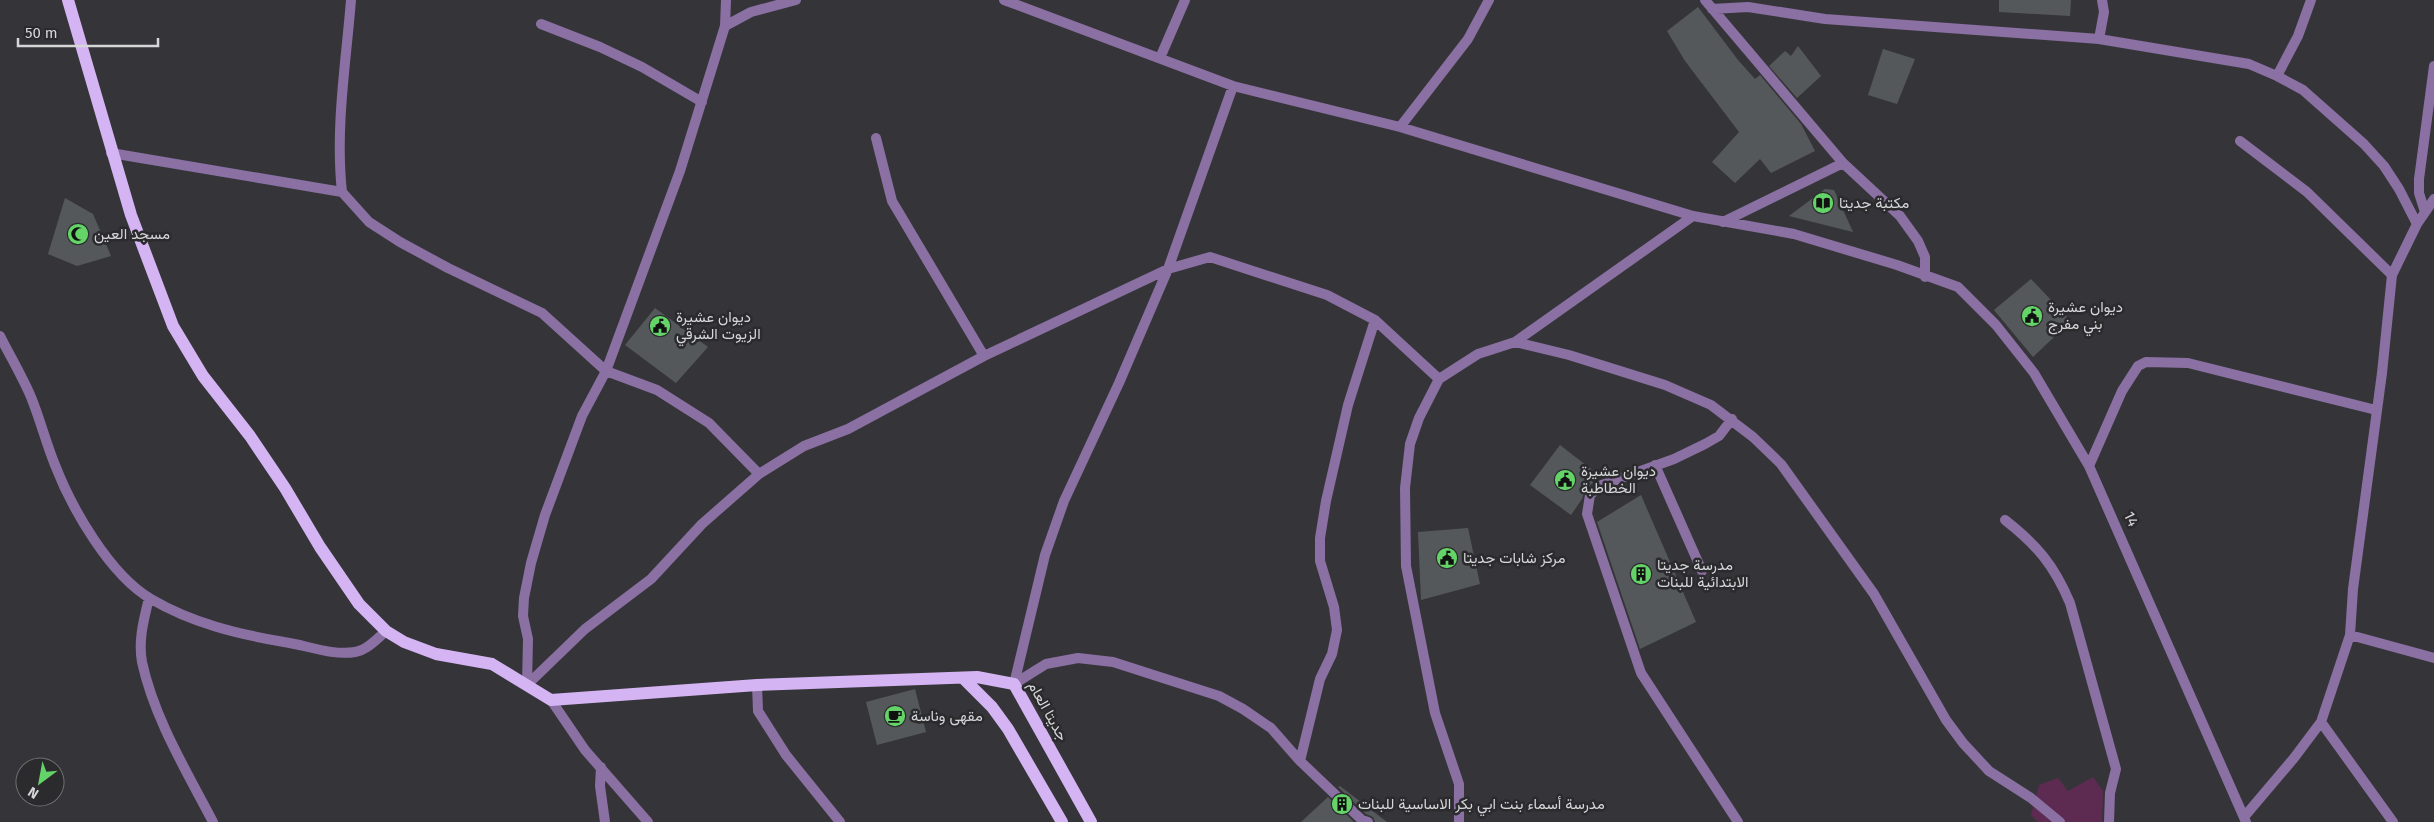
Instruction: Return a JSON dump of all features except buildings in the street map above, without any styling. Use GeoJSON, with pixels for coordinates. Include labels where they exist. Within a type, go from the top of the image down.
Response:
{"type":"FeatureCollection","features":[{"type":"Feature","properties":{"kind":"main road"},"geometry":{"type":"LineString","coordinates":[[68,0],[111,153],[131,215],[174,326],[203,376],[255,444],[285,488],[320,547],[359,604],[386,631],[404,642],[436,654],[492,664],[551,700]]}},
{"type":"Feature","properties":{"kind":"main road","name":"جديتا العام"},"geometry":{"type":"LineString","coordinates":[[551,700],[757,685],[977,677],[1014,684],[1091,822]]}},
{"type":"Feature","properties":{"kind":"main road"},"geometry":{"type":"LineString","coordinates":[[963,678],[992,707],[1008,729],[1062,822]]}},
{"type":"Feature","properties":{"kind":"street"},"geometry":{"type":"LineString","coordinates":[[351,0],[340,134],[339,165],[342,192],[370,222],[400,242],[448,268],[542,313],[606,372],[657,390],[709,423],[759,474]]}},
{"type":"Feature","properties":{"kind":"street"},"geometry":{"type":"LineString","coordinates":[[527,686],[528,640],[523,616],[524,598],[531,563],[546,515],[582,416],[606,372],[680,170],[725,26],[726,0]]}},
{"type":"Feature","properties":{"kind":"street"},"geometry":{"type":"LineString","coordinates":[[725,26],[751,12],[796,0]]}},
{"type":"Feature","properties":{"kind":"street","name":"14"},"geometry":{"type":"LineString","coordinates":[[1004,0],[1233,86],[1400,126],[1693,216],[1794,234],[1897,265],[1958,287],[1996,325],[2034,373],[2089,466],[2245,819]]}},
{"type":"Feature","properties":{"kind":"street"},"geometry":{"type":"LineString","coordinates":[[1160,58],[1185,0]]}},
{"type":"Feature","properties":{"kind":"street"},"geometry":{"type":"LineString","coordinates":[[1400,126],[1468,38],[1489,0]]}},
{"type":"Feature","properties":{"kind":"street"},"geometry":{"type":"LineString","coordinates":[[1705,0],[1843,163],[1900,216],[1918,241],[1925,257],[1925,276]]}},
{"type":"Feature","properties":{"kind":"street"},"geometry":{"type":"LineString","coordinates":[[2099,39],[2104,12],[2102,0]]}},
{"type":"Feature","properties":{"kind":"street"},"geometry":{"type":"LineString","coordinates":[[2277,76],[2298,36],[2311,0]]}},
{"type":"Feature","properties":{"kind":"street"},"geometry":{"type":"LineString","coordinates":[[1712,9],[1748,7],[1825,19],[2099,39],[2249,64],[2303,90],[2364,144],[2384,166],[2399,189],[2417,224]]}},
{"type":"Feature","properties":{"kind":"street"},"geometry":{"type":"LineString","coordinates":[[541,24],[600,47],[642,67],[702,102]]}},
{"type":"Feature","properties":{"kind":"street"},"geometry":{"type":"LineString","coordinates":[[2425,212],[2419,193],[2419,179],[2434,66]]}},
{"type":"Feature","properties":{"kind":"street"},"geometry":{"type":"LineString","coordinates":[[1014,684],[1045,555],[1064,501],[1119,383],[1168,269],[1233,86]]}},
{"type":"Feature","properties":{"kind":"street"},"geometry":{"type":"LineString","coordinates":[[876,138],[892,201],[984,356]]}},
{"type":"Feature","properties":{"kind":"street"},"geometry":{"type":"LineString","coordinates":[[2240,142],[2307,192],[2392,275]]}},
{"type":"Feature","properties":{"kind":"street"},"geometry":{"type":"LineString","coordinates":[[111,153],[342,192]]}},
{"type":"Feature","properties":{"kind":"street"},"geometry":{"type":"LineString","coordinates":[[1723,222],[1843,163]]}},
{"type":"Feature","properties":{"kind":"street"},"geometry":{"type":"LineString","coordinates":[[2245,819],[2321,722],[2350,635],[2392,275],[2417,224],[2434,199]]}},
{"type":"Feature","properties":{"kind":"street"},"geometry":{"type":"LineString","coordinates":[[1459,822],[1459,784],[1436,713],[1424,663],[1406,566],[1404,488],[1410,444],[1419,418],[1439,380],[1478,354],[1515,342],[1693,216]]}},
{"type":"Feature","properties":{"kind":"street"},"geometry":{"type":"LineString","coordinates":[[527,686],[585,628],[651,579],[702,524],[759,474],[804,446],[848,429],[984,356],[1168,269],[1210,257],[1327,295],[1375,320],[1439,380]]}},
{"type":"Feature","properties":{"kind":"street"},"geometry":{"type":"LineString","coordinates":[[1300,761],[1320,680],[1332,654],[1337,630],[1334,607],[1320,560],[1320,538],[1326,501],[1348,405],[1375,320]]}},
{"type":"Feature","properties":{"kind":"street"},"geometry":{"type":"LineString","coordinates":[[0,336],[30,394],[55,466],[80,515],[102,552],[117,572],[149,598],[185,616],[214,627],[329,651],[356,652],[372,644],[386,631]]}},
{"type":"Feature","properties":{"kind":"street"},"geometry":{"type":"LineString","coordinates":[[1515,342],[1569,355],[1665,385],[1711,405],[1732,419],[1781,464],[1874,594],[1946,720],[1963,743],[1989,770],[2031,798],[2060,822]]}},
{"type":"Feature","properties":{"kind":"street"},"geometry":{"type":"LineString","coordinates":[[2089,466],[2122,391],[2138,366],[2146,362],[2188,363],[2376,410]]}},
{"type":"Feature","properties":{"kind":"street"},"geometry":{"type":"LineString","coordinates":[[1732,419],[1719,436],[1705,444],[1674,459],[1602,485],[1594,490],[1590,495],[1587,514],[1641,673],[1738,822]]}},
{"type":"Feature","properties":{"kind":"street"},"geometry":{"type":"LineString","coordinates":[[1655,465],[1702,571]]}},
{"type":"Feature","properties":{"kind":"street"},"geometry":{"type":"LineString","coordinates":[[2005,520],[2031,540],[2048,560],[2070,602],[2116,769],[2110,793],[2109,822]]}},
{"type":"Feature","properties":{"kind":"street"},"geometry":{"type":"LineString","coordinates":[[149,598],[142,626],[142,661],[162,720],[181,764],[213,822]]}},
{"type":"Feature","properties":{"kind":"street"},"geometry":{"type":"LineString","coordinates":[[2350,635],[2434,658]]}},
{"type":"Feature","properties":{"kind":"street"},"geometry":{"type":"LineString","coordinates":[[1014,684],[1046,664],[1078,658],[1113,662],[1219,696],[1243,709],[1271,728],[1300,761],[1362,820],[1368,822]]}},
{"type":"Feature","properties":{"kind":"street"},"geometry":{"type":"LineString","coordinates":[[757,685],[758,711],[786,755],[840,822]]}},
{"type":"Feature","properties":{"kind":"street"},"geometry":{"type":"LineString","coordinates":[[551,700],[586,750],[648,822]]}},
{"type":"Feature","properties":{"kind":"street"},"geometry":{"type":"LineString","coordinates":[[2321,722],[2393,822]]}},
{"type":"Feature","properties":{"kind":"street"},"geometry":{"type":"LineString","coordinates":[[601,767],[600,786],[605,822]]}},
{"type":"Feature","properties":{"kind":"shaded area"},"geometry":{"type":"Polygon","coordinates":[[[2093,777],[2103,791],[2102,822],[2038,822],[2031,815],[2039,785],[2058,778],[2068,791],[2093,777]]]}},
{"type":"Feature","properties":{"kind":"place","name":"مكتبة جديتا"},"geometry":{"type":"Point","coordinates":[1823,203]}},
{"type":"Feature","properties":{"kind":"place","name":"مسجد العين"},"geometry":{"type":"Point","coordinates":[78,234]}},
{"type":"Feature","properties":{"kind":"place","name":"ديوان عشيرة بني مفرج"},"geometry":{"type":"Point","coordinates":[2032,316]}},
{"type":"Feature","properties":{"kind":"place","name":"ديوان عشيرة الزيوت الشرقي"},"geometry":{"type":"Point","coordinates":[660,326]}},
{"type":"Feature","properties":{"kind":"place","name":"ديوان عشيرة الخطاطبة"},"geometry":{"type":"Point","coordinates":[1565,480]}},
{"type":"Feature","properties":{"kind":"place","name":"مركز شابات جديتا"},"geometry":{"type":"Point","coordinates":[1447,558]}},
{"type":"Feature","properties":{"kind":"place","name":"مدرسة جديتا الابتدائية للبنات"},"geometry":{"type":"Point","coordinates":[1641,574]}},
{"type":"Feature","properties":{"kind":"place","name":"مقهى وناسة"},"geometry":{"type":"Point","coordinates":[895,716]}},
{"type":"Feature","properties":{"kind":"place","name":"مدرسة أسماء بنت ابي بكر الاساسية للبنات"},"geometry":{"type":"Point","coordinates":[1342,804]}}]}
